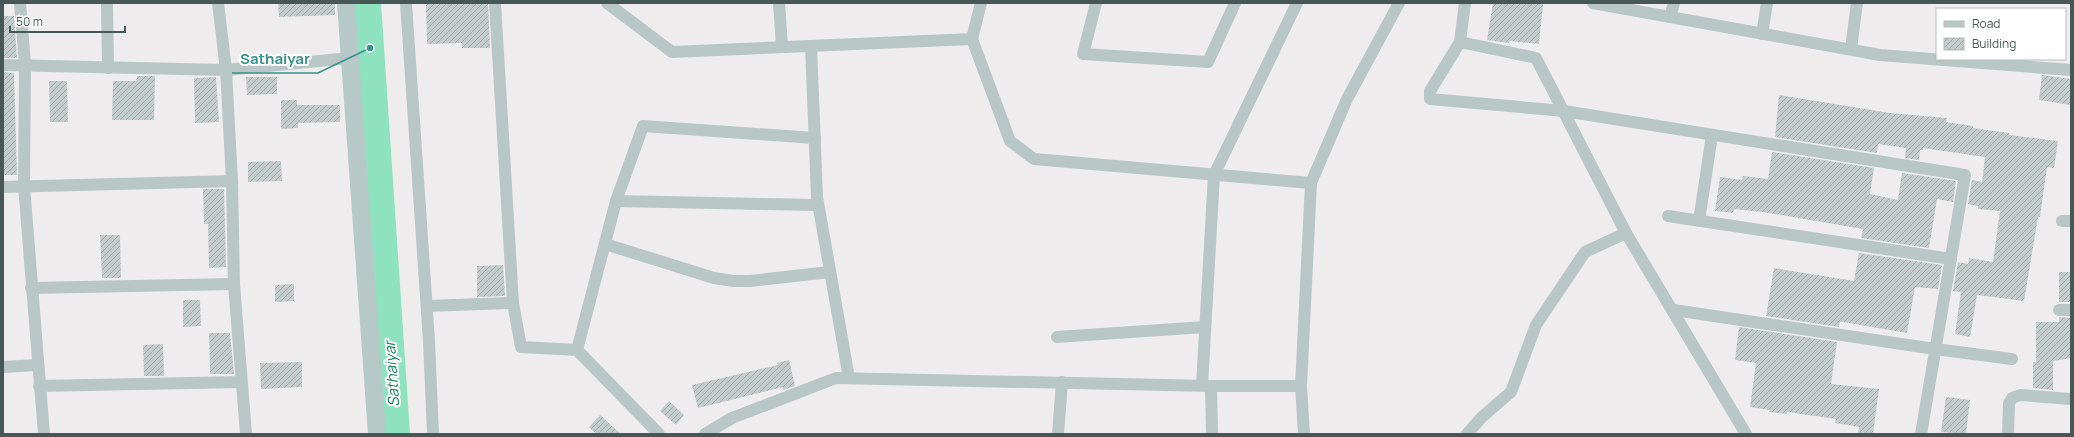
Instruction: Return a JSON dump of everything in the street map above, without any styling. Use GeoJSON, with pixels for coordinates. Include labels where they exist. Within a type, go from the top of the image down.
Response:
{"type":"FeatureCollection","features":[{"type":"Feature","properties":{"kind":"street"},"geometry":{"type":"LineString","coordinates":[[20,3],[25,64],[24,186],[37,365],[44,434]]}},
{"type":"Feature","properties":{"kind":"street"},"geometry":{"type":"LineString","coordinates":[[107,3],[108,68]]}},
{"type":"Feature","properties":{"kind":"street"},"geometry":{"type":"LineString","coordinates":[[218,3],[226,70],[232,181],[234,284],[246,434]]}},
{"type":"Feature","properties":{"kind":"street"},"geometry":{"type":"LineString","coordinates":[[346,3],[376,434]]}},
{"type":"Feature","properties":{"kind":"street"},"geometry":{"type":"LineString","coordinates":[[406,3],[427,306],[433,434]]}},
{"type":"Feature","properties":{"kind":"street"},"geometry":{"type":"LineString","coordinates":[[495,3],[513,303],[521,347],[577,350],[659,434]]}},
{"type":"Feature","properties":{"kind":"street"},"geometry":{"type":"LineString","coordinates":[[607,3],[672,52],[972,39]]}},
{"type":"Feature","properties":{"kind":"street"},"geometry":{"type":"LineString","coordinates":[[779,3],[782,47]]}},
{"type":"Feature","properties":{"kind":"street"},"geometry":{"type":"LineString","coordinates":[[981,3],[972,39],[1010,140],[1034,159],[1311,183]]}},
{"type":"Feature","properties":{"kind":"street"},"geometry":{"type":"LineString","coordinates":[[1096,3],[1083,54],[1208,62],[1235,3]]}},
{"type":"Feature","properties":{"kind":"street"},"geometry":{"type":"LineString","coordinates":[[1212,434],[1206,385],[1205,327],[1214,175],[1297,3]]}},
{"type":"Feature","properties":{"kind":"street"},"geometry":{"type":"LineString","coordinates":[[1304,434],[1301,386],[1311,183],[1347,99],[1399,3]]}},
{"type":"Feature","properties":{"kind":"street"},"geometry":{"type":"LineString","coordinates":[[1465,3],[1460,42],[1430,91],[1430,99],[1564,111],[1965,175],[1921,434]]}},
{"type":"Feature","properties":{"kind":"street"},"geometry":{"type":"LineString","coordinates":[[1593,3],[1880,55],[1936,59]]}},
{"type":"Feature","properties":{"kind":"street"},"geometry":{"type":"LineString","coordinates":[[1670,17],[1674,3]]}},
{"type":"Feature","properties":{"kind":"street"},"geometry":{"type":"LineString","coordinates":[[1762,34],[1767,3]]}},
{"type":"Feature","properties":{"kind":"street"},"geometry":{"type":"LineString","coordinates":[[1850,50],[1857,3]]}},
{"type":"Feature","properties":{"kind":"street"},"geometry":{"type":"LineString","coordinates":[[1460,42],[1536,58],[1626,233],[1674,310],[1746,434]]}},
{"type":"Feature","properties":{"kind":"street"},"geometry":{"type":"LineString","coordinates":[[811,46],[818,205],[849,378]]}},
{"type":"Feature","properties":{"kind":"street"},"geometry":{"type":"LineString","coordinates":[[3,65],[25,64],[108,68],[226,70],[350,58]]}},
{"type":"Feature","properties":{"kind":"street"},"geometry":{"type":"LineString","coordinates":[[1944,60],[2071,70]]}},
{"type":"Feature","properties":{"kind":"street"},"geometry":{"type":"LineString","coordinates":[[577,350],[616,201],[643,126],[815,138]]}},
{"type":"Feature","properties":{"kind":"street"},"geometry":{"type":"LineString","coordinates":[[1699,221],[1712,135]]}},
{"type":"Feature","properties":{"kind":"street"},"geometry":{"type":"LineString","coordinates":[[3,186],[232,181]]}},
{"type":"Feature","properties":{"kind":"street"},"geometry":{"type":"LineString","coordinates":[[616,201],[818,205]]}},
{"type":"Feature","properties":{"kind":"street"},"geometry":{"type":"LineString","coordinates":[[1668,216],[1951,259]]}},
{"type":"Feature","properties":{"kind":"street"},"geometry":{"type":"LineString","coordinates":[[1467,434],[1482,417],[1511,392],[1536,325],[1585,252],[1626,233]]}},
{"type":"Feature","properties":{"kind":"street"},"geometry":{"type":"LineString","coordinates":[[605,244],[714,278],[733,281],[750,281],[830,272]]}},
{"type":"Feature","properties":{"kind":"street"},"geometry":{"type":"LineString","coordinates":[[31,288],[234,284]]}},
{"type":"Feature","properties":{"kind":"street"},"geometry":{"type":"LineString","coordinates":[[427,306],[513,303]]}},
{"type":"Feature","properties":{"kind":"street"},"geometry":{"type":"LineString","coordinates":[[1674,310],[2012,359]]}},
{"type":"Feature","properties":{"kind":"street"},"geometry":{"type":"LineString","coordinates":[[1057,337],[1205,327]]}},
{"type":"Feature","properties":{"kind":"street"},"geometry":{"type":"LineString","coordinates":[[3,368],[37,365]]}},
{"type":"Feature","properties":{"kind":"street"},"geometry":{"type":"LineString","coordinates":[[705,434],[732,418],[836,378],[1301,386]]}},
{"type":"Feature","properties":{"kind":"street"},"geometry":{"type":"LineString","coordinates":[[39,386],[242,382]]}},
{"type":"Feature","properties":{"kind":"street"},"geometry":{"type":"LineString","coordinates":[[1058,434],[1062,382]]}},
{"type":"Feature","properties":{"kind":"street"},"geometry":{"type":"LineString","coordinates":[[2008,434],[2009,403],[2012,398],[2020,396],[2071,399]]}},
{"type":"Feature","properties":{"kind":"building"},"geometry":{"type":"Polygon","coordinates":[[[278,3],[335,3],[335,15],[279,17],[278,3]]]}},
{"type":"Feature","properties":{"kind":"building"},"geometry":{"type":"Polygon","coordinates":[[[426,3],[488,3],[490,48],[462,48],[462,43],[427,44],[426,3]]]}},
{"type":"Feature","properties":{"kind":"building"},"geometry":{"type":"Polygon","coordinates":[[[1493,3],[1543,4],[1539,44],[1510,41],[1509,43],[1487,40],[1493,3]]]}},
{"type":"Feature","properties":{"kind":"building"},"geometry":{"type":"Polygon","coordinates":[[[3,16],[14,16],[17,58],[3,58],[3,16]]]}},
{"type":"Feature","properties":{"kind":"building"},"geometry":{"type":"Polygon","coordinates":[[[3,72],[14,73],[17,175],[3,175],[3,72]]]}},
{"type":"Feature","properties":{"kind":"building"},"geometry":{"type":"Polygon","coordinates":[[[2042,75],[2071,79],[2071,105],[2039,100],[2042,75]]]}},
{"type":"Feature","properties":{"kind":"building"},"geometry":{"type":"Polygon","coordinates":[[[137,76],[155,76],[154,120],[112,120],[113,81],[136,81],[137,76]]]}},
{"type":"Feature","properties":{"kind":"building"},"geometry":{"type":"Polygon","coordinates":[[[216,77],[219,122],[195,123],[194,78],[216,77]]]}},
{"type":"Feature","properties":{"kind":"building"},"geometry":{"type":"Polygon","coordinates":[[[246,77],[277,77],[277,94],[247,95],[246,77]]]}},
{"type":"Feature","properties":{"kind":"building"},"geometry":{"type":"Polygon","coordinates":[[[49,81],[67,81],[68,122],[50,122],[49,81]]]}},
{"type":"Feature","properties":{"kind":"building"},"geometry":{"type":"Polygon","coordinates":[[[1779,95],[1890,113],[1947,118],[1946,122],[1973,126],[1973,128],[2009,133],[2009,135],[2058,141],[2054,168],[2047,167],[2040,217],[2038,217],[2024,301],[1977,295],[1970,337],[1955,334],[1961,292],[1953,291],[1958,262],[1968,264],[1969,258],[1993,262],[2000,211],[1978,209],[1978,206],[1968,204],[1972,180],[1982,182],[1985,157],[1923,148],[1923,150],[1920,150],[1919,160],[1905,158],[1906,148],[1878,144],[1877,153],[1775,137],[1779,95]]]}},
{"type":"Feature","properties":{"kind":"building"},"geometry":{"type":"Polygon","coordinates":[[[281,100],[297,100],[297,105],[340,105],[340,122],[298,123],[298,128],[281,129],[281,100]]]}},
{"type":"Feature","properties":{"kind":"building"},"geometry":{"type":"Polygon","coordinates":[[[1772,152],[1874,168],[1870,194],[1898,200],[1902,173],[1956,181],[1953,202],[1937,199],[1929,248],[1861,238],[1863,229],[1763,212],[1734,209],[1733,213],[1715,211],[1720,177],[1742,180],[1743,176],[1768,179],[1772,152]]]}},
{"type":"Feature","properties":{"kind":"building"},"geometry":{"type":"Polygon","coordinates":[[[281,161],[282,181],[248,182],[248,162],[281,161]]]}},
{"type":"Feature","properties":{"kind":"building"},"geometry":{"type":"Polygon","coordinates":[[[203,189],[224,189],[226,267],[209,268],[208,224],[204,224],[203,189]]]}},
{"type":"Feature","properties":{"kind":"building"},"geometry":{"type":"Polygon","coordinates":[[[100,235],[120,235],[121,278],[102,278],[100,235]]]}},
{"type":"Feature","properties":{"kind":"building"},"geometry":{"type":"Polygon","coordinates":[[[1859,253],[1942,265],[1938,289],[1915,287],[1907,333],[1843,322],[1840,322],[1839,327],[1766,316],[1774,268],[1854,281],[1859,253]]]}},
{"type":"Feature","properties":{"kind":"building"},"geometry":{"type":"Polygon","coordinates":[[[503,265],[505,296],[477,297],[477,266],[503,265]]]}},
{"type":"Feature","properties":{"kind":"building"},"geometry":{"type":"Polygon","coordinates":[[[2059,272],[2071,272],[2071,302],[2059,302],[2059,272]]]}},
{"type":"Feature","properties":{"kind":"building"},"geometry":{"type":"Polygon","coordinates":[[[294,284],[294,301],[275,302],[275,285],[294,284]]]}},
{"type":"Feature","properties":{"kind":"building"},"geometry":{"type":"Polygon","coordinates":[[[183,300],[200,300],[201,326],[183,327],[183,300]]]}},
{"type":"Feature","properties":{"kind":"building"},"geometry":{"type":"Polygon","coordinates":[[[2059,317],[2071,318],[2071,358],[2053,361],[2053,390],[2033,388],[2033,362],[2036,362],[2036,322],[2059,322],[2059,317]]]}},
{"type":"Feature","properties":{"kind":"building"},"geometry":{"type":"Polygon","coordinates":[[[1739,327],[1837,342],[1831,384],[1879,389],[1873,434],[1858,434],[1859,427],[1835,423],[1836,419],[1787,412],[1787,414],[1769,412],[1770,410],[1750,407],[1756,363],[1735,360],[1739,327]]]}},
{"type":"Feature","properties":{"kind":"building"},"geometry":{"type":"Polygon","coordinates":[[[209,333],[230,333],[234,374],[210,374],[209,333]]]}},
{"type":"Feature","properties":{"kind":"building"},"geometry":{"type":"Polygon","coordinates":[[[163,344],[164,376],[144,376],[143,345],[163,344]]]}},
{"type":"Feature","properties":{"kind":"building"},"geometry":{"type":"Polygon","coordinates":[[[789,360],[795,386],[783,390],[783,387],[698,408],[692,385],[778,365],[777,363],[789,360]]]}},
{"type":"Feature","properties":{"kind":"building"},"geometry":{"type":"Polygon","coordinates":[[[302,362],[302,387],[261,389],[260,363],[302,362]]]}},
{"type":"Feature","properties":{"kind":"building"},"geometry":{"type":"Polygon","coordinates":[[[1946,397],[1970,400],[1966,434],[1941,432],[1946,397]]]}},
{"type":"Feature","properties":{"kind":"building"},"geometry":{"type":"Polygon","coordinates":[[[669,401],[684,415],[676,425],[660,411],[669,401]]]}},
{"type":"Feature","properties":{"kind":"building"},"geometry":{"type":"Polygon","coordinates":[[[600,415],[621,434],[596,434],[589,427],[600,415]]]}},
{"type":"Feature","properties":{"kind":"waterway","name":"Sathaiyar"},"geometry":{"type":"LineString","coordinates":[[367,3],[396,434]]}},
{"type":"Feature","properties":{"kind":"place","name":"Sathaiyar"},"geometry":{"type":"Point","coordinates":[370,48]}}]}
